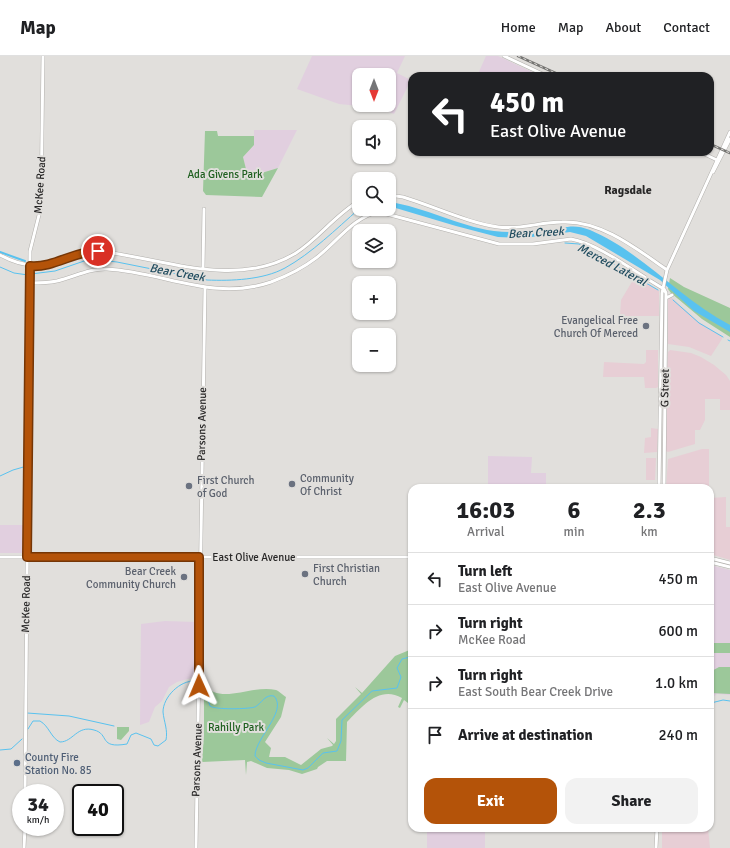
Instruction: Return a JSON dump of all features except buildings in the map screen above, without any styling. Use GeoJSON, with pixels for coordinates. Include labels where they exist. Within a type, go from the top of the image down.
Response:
{"type":"FeatureCollection","features":[{"type":"Feature","properties":{"kind":"street","name":"McKee Road"},"geometry":{"type":"LineString","coordinates":[[25,784],[30,267],[32,242],[40,211],[42,194],[43,56]]}},
{"type":"Feature","properties":{"kind":"street"},"geometry":{"type":"LineString","coordinates":[[504,56],[539,72]]}},
{"type":"Feature","properties":{"kind":"street","name":"G Street"},"geometry":{"type":"LineString","coordinates":[[713,172],[730,132]]}},
{"type":"Feature","properties":{"kind":"street","name":"G Street"},"geometry":{"type":"LineString","coordinates":[[659,484],[662,297],[667,270],[730,139]]}},
{"type":"Feature","properties":{"kind":"street"},"geometry":{"type":"LineString","coordinates":[[708,156],[717,160]]}},
{"type":"Feature","properties":{"kind":"street"},"geometry":{"type":"LineString","coordinates":[[396,196],[497,227],[522,228],[562,222],[578,223],[615,236],[667,270]]}},
{"type":"Feature","properties":{"kind":"street"},"geometry":{"type":"LineString","coordinates":[[0,255],[30,267],[51,264],[81,252],[98,251],[228,271],[261,267],[278,262],[296,252],[325,226],[352,206]]}},
{"type":"Feature","properties":{"kind":"street"},"geometry":{"type":"LineString","coordinates":[[203,268],[204,209]]}},
{"type":"Feature","properties":{"kind":"street"},"geometry":{"type":"LineString","coordinates":[[30,282],[57,281],[88,271],[107,269],[146,275],[204,288],[251,286],[281,278],[316,258],[360,219],[372,213],[379,212],[499,244],[516,245],[567,239],[577,240],[604,253],[664,288]]}},
{"type":"Feature","properties":{"kind":"street"},"geometry":{"type":"LineString","coordinates":[[655,284],[660,284],[665,280]]}},
{"type":"Feature","properties":{"kind":"street","name":"Parsons Avenue"},"geometry":{"type":"LineString","coordinates":[[196,848],[204,288]]}},
{"type":"Feature","properties":{"kind":"street","name":"G Street"},"geometry":{"type":"LineString","coordinates":[[664,288],[666,294],[664,484]]}},
{"type":"Feature","properties":{"kind":"street"},"geometry":{"type":"LineString","coordinates":[[666,298],[672,295]]}},
{"type":"Feature","properties":{"kind":"street","name":"East Olive Avenue"},"geometry":{"type":"LineString","coordinates":[[0,557],[408,557]]}},
{"type":"Feature","properties":{"kind":"street"},"geometry":{"type":"LineString","coordinates":[[714,559],[730,563]]}},
{"type":"Feature","properties":{"kind":"street"},"geometry":{"type":"LineString","coordinates":[[714,563],[730,567]]}},
{"type":"Feature","properties":{"kind":"street"},"geometry":{"type":"LineString","coordinates":[[656,832],[656,848]]}},
{"type":"Feature","properties":{"kind":"street"},"geometry":{"type":"LineString","coordinates":[[24,836],[24,848]]}},
{"type":"Feature","properties":{"kind":"shaded area"},"geometry":{"type":"Polygon","coordinates":[[[312,56],[405,56],[397,73],[408,78],[408,86],[396,110],[396,68],[352,68],[352,105],[339,104],[297,89],[312,56]]]}},
{"type":"Feature","properties":{"kind":"shaded area"},"geometry":{"type":"Polygon","coordinates":[[[486,56],[498,56],[532,72],[479,72],[486,56]]]}},
{"type":"Feature","properties":{"kind":"shaded area"},"geometry":{"type":"Polygon","coordinates":[[[254,130],[297,130],[278,168],[248,177],[243,157],[254,145],[254,130]]]}},
{"type":"Feature","properties":{"kind":"shaded area"},"geometry":{"type":"Polygon","coordinates":[[[636,275],[659,291],[659,316],[620,316],[621,300],[636,275]]]}},
{"type":"Feature","properties":{"kind":"shaded area"},"geometry":{"type":"Polygon","coordinates":[[[671,297],[699,322],[722,336],[722,339],[711,356],[689,347],[668,344],[668,298],[671,297]]]}},
{"type":"Feature","properties":{"kind":"shaded area"},"geometry":{"type":"Polygon","coordinates":[[[646,350],[658,350],[658,387],[645,388],[644,377],[603,377],[604,362],[644,364],[646,362],[646,350]]]}},
{"type":"Feature","properties":{"kind":"shaded area"},"geometry":{"type":"Polygon","coordinates":[[[670,350],[691,353],[701,357],[726,375],[730,381],[730,410],[720,410],[720,399],[705,399],[705,420],[700,430],[695,430],[695,444],[668,452],[666,451],[667,375],[668,352],[670,350]]]}},
{"type":"Feature","properties":{"kind":"shaded area"},"geometry":{"type":"Polygon","coordinates":[[[651,428],[658,429],[657,452],[644,453],[645,438],[651,437],[651,428]]]}},
{"type":"Feature","properties":{"kind":"shaded area"},"geometry":{"type":"Polygon","coordinates":[[[702,449],[709,449],[709,484],[666,484],[668,459],[702,449]]]}},
{"type":"Feature","properties":{"kind":"shaded area"},"geometry":{"type":"Polygon","coordinates":[[[488,456],[532,457],[531,473],[546,473],[546,484],[488,484],[488,456]]]}},
{"type":"Feature","properties":{"kind":"shaded area"},"geometry":{"type":"Polygon","coordinates":[[[646,458],[656,458],[655,480],[646,480],[646,458]]]}},
{"type":"Feature","properties":{"kind":"shaded area"},"geometry":{"type":"Polygon","coordinates":[[[726,497],[726,527],[730,527],[730,560],[714,555],[714,498],[726,497]]]}},
{"type":"Feature","properties":{"kind":"shaded area"},"geometry":{"type":"Polygon","coordinates":[[[0,525],[26,525],[23,553],[0,553],[0,525]]]}},
{"type":"Feature","properties":{"kind":"shaded area"},"geometry":{"type":"Polygon","coordinates":[[[714,566],[730,570],[730,695],[717,694],[714,696],[714,566]]]}},
{"type":"Feature","properties":{"kind":"shaded area"},"geometry":{"type":"Polygon","coordinates":[[[165,621],[196,622],[195,677],[177,682],[169,687],[162,701],[155,707],[149,722],[140,725],[141,624],[165,621]]]}},
{"type":"Feature","properties":{"kind":"shaded area"},"geometry":{"type":"Polygon","coordinates":[[[427,832],[485,832],[485,848],[427,848],[427,832]]]}},
{"type":"Feature","properties":{"kind":"shaded area"},"geometry":{"type":"Polygon","coordinates":[[[662,832],[708,832],[710,848],[662,848],[662,832]]]}},
{"type":"Feature","properties":{"kind":"green space","name":"Ada Givens Park"},"geometry":{"type":"Polygon","coordinates":[[[205,131],[217,131],[218,136],[254,136],[254,145],[243,157],[248,177],[278,168],[262,197],[206,195],[203,191],[205,131]]]}},
{"type":"Feature","properties":{"kind":"green space"},"geometry":{"type":"Polygon","coordinates":[[[670,278],[684,287],[730,308],[730,337],[702,319],[671,293],[668,289],[670,278]]]}},
{"type":"Feature","properties":{"kind":"green space"},"geometry":{"type":"Polygon","coordinates":[[[714,643],[730,643],[730,653],[714,653],[714,643]]]}},
{"type":"Feature","properties":{"kind":"green space","name":"Rahilly Park"},"geometry":{"type":"Polygon","coordinates":[[[408,651],[408,703],[404,700],[400,708],[398,707],[402,698],[386,694],[378,696],[365,704],[347,722],[346,761],[327,761],[317,769],[302,774],[289,770],[267,768],[251,761],[247,762],[246,775],[245,760],[202,762],[204,735],[204,684],[211,690],[219,693],[227,694],[267,689],[276,690],[286,697],[281,717],[265,742],[271,748],[269,757],[285,757],[301,765],[321,749],[333,745],[327,738],[334,744],[336,741],[336,719],[361,694],[355,687],[362,693],[395,656],[408,651]]]}},
{"type":"Feature","properties":{"kind":"green space"},"geometry":{"type":"Polygon","coordinates":[[[719,667],[730,667],[730,694],[714,693],[714,670],[719,667]]]}},
{"type":"Feature","properties":{"kind":"green space"},"geometry":{"type":"Polygon","coordinates":[[[117,727],[129,727],[129,731],[121,740],[117,739],[117,727]]]}},
{"type":"Feature","properties":{"kind":"water"},"geometry":{"type":"Polygon","coordinates":[[[396,203],[481,229],[494,231],[528,232],[574,226],[590,230],[627,250],[694,302],[730,325],[730,332],[694,311],[660,280],[586,236],[570,232],[524,238],[498,237],[396,208],[396,203]]]}},
{"type":"Feature","properties":{"kind":"waterway","name":"Bear Creek"},"geometry":{"type":"LineString","coordinates":[[31,274],[55,271],[90,259],[117,262],[207,280],[247,279],[276,272],[295,262],[324,240],[352,215]]}},
{"type":"Feature","properties":{"kind":"waterway","name":"Merced Lateral"},"geometry":{"type":"LineString","coordinates":[[565,243],[579,244],[658,290]]}},
{"type":"Feature","properties":{"kind":"waterway"},"geometry":{"type":"LineString","coordinates":[[0,252],[25,261]]}},
{"type":"Feature","properties":{"kind":"waterway","name":"Bear Creek"},"geometry":{"type":"LineString","coordinates":[[0,267],[14,273],[28,275]]}},
{"type":"Feature","properties":{"kind":"waterway","name":"Merced Lateral"},"geometry":{"type":"LineString","coordinates":[[673,300],[699,323],[723,337]]}},
{"type":"Feature","properties":{"kind":"waterway"},"geometry":{"type":"LineString","coordinates":[[0,476],[27,466]]}},
{"type":"Feature","properties":{"kind":"waterway"},"geometry":{"type":"LineString","coordinates":[[205,691],[210,706],[225,709],[252,708],[268,696],[274,696],[277,702],[277,709],[256,749],[255,756],[259,760],[266,763],[303,770],[308,768],[323,753],[337,751],[341,741],[342,720],[372,691],[397,688],[401,677],[397,668],[402,659],[408,658]]}},
{"type":"Feature","properties":{"kind":"waterway"},"geometry":{"type":"LineString","coordinates":[[28,729],[33,721],[40,721],[46,726],[54,738],[60,742],[83,730],[94,730],[99,732],[108,743],[118,745],[127,744],[131,735],[136,733],[151,739],[154,745],[158,746],[166,740],[163,712],[169,695],[178,686],[189,681],[195,681]]}},
{"type":"Feature","properties":{"kind":"waterway"},"geometry":{"type":"LineString","coordinates":[[714,702],[723,700],[730,701]]}},
{"type":"Feature","properties":{"kind":"waterway"},"geometry":{"type":"LineString","coordinates":[[27,713],[69,716],[114,726]]}},
{"type":"Feature","properties":{"kind":"waterway"},"geometry":{"type":"LineString","coordinates":[[0,750],[11,749],[22,739]]}},
{"type":"Feature","properties":{"kind":"railway"},"geometry":{"type":"LineString","coordinates":[[518,56],[553,72]]}},
{"type":"Feature","properties":{"kind":"railway"},"geometry":{"type":"LineString","coordinates":[[714,146],[730,153]]}},
{"type":"Feature","properties":{"kind":"place","name":"Evangelical Free Church Of Merced"},"geometry":{"type":"Point","coordinates":[646,326]}},
{"type":"Feature","properties":{"kind":"place","name":"Community Of Christ"},"geometry":{"type":"Point","coordinates":[292,484]}},
{"type":"Feature","properties":{"kind":"place","name":"First Church of God"},"geometry":{"type":"Point","coordinates":[189,486]}},
{"type":"Feature","properties":{"kind":"place","name":"First Christian Church"},"geometry":{"type":"Point","coordinates":[305,574]}},
{"type":"Feature","properties":{"kind":"place","name":"Bear Creek Community Church"},"geometry":{"type":"Point","coordinates":[184,577]}},
{"type":"Feature","properties":{"kind":"place","name":"County Fire Station No. 85"},"geometry":{"type":"Point","coordinates":[17,763]}},
{"type":"Feature","properties":{"kind":"district","name":"Ragsdale"},"geometry":{"type":"Point","coordinates":[628,190]}},
{"type":"Feature","properties":{"kind":"route"},"geometry":{"type":"LineString","coordinates":[[98,251],[81,252],[51,264],[30,266],[27,557],[199,557],[199,686]]}}]}
